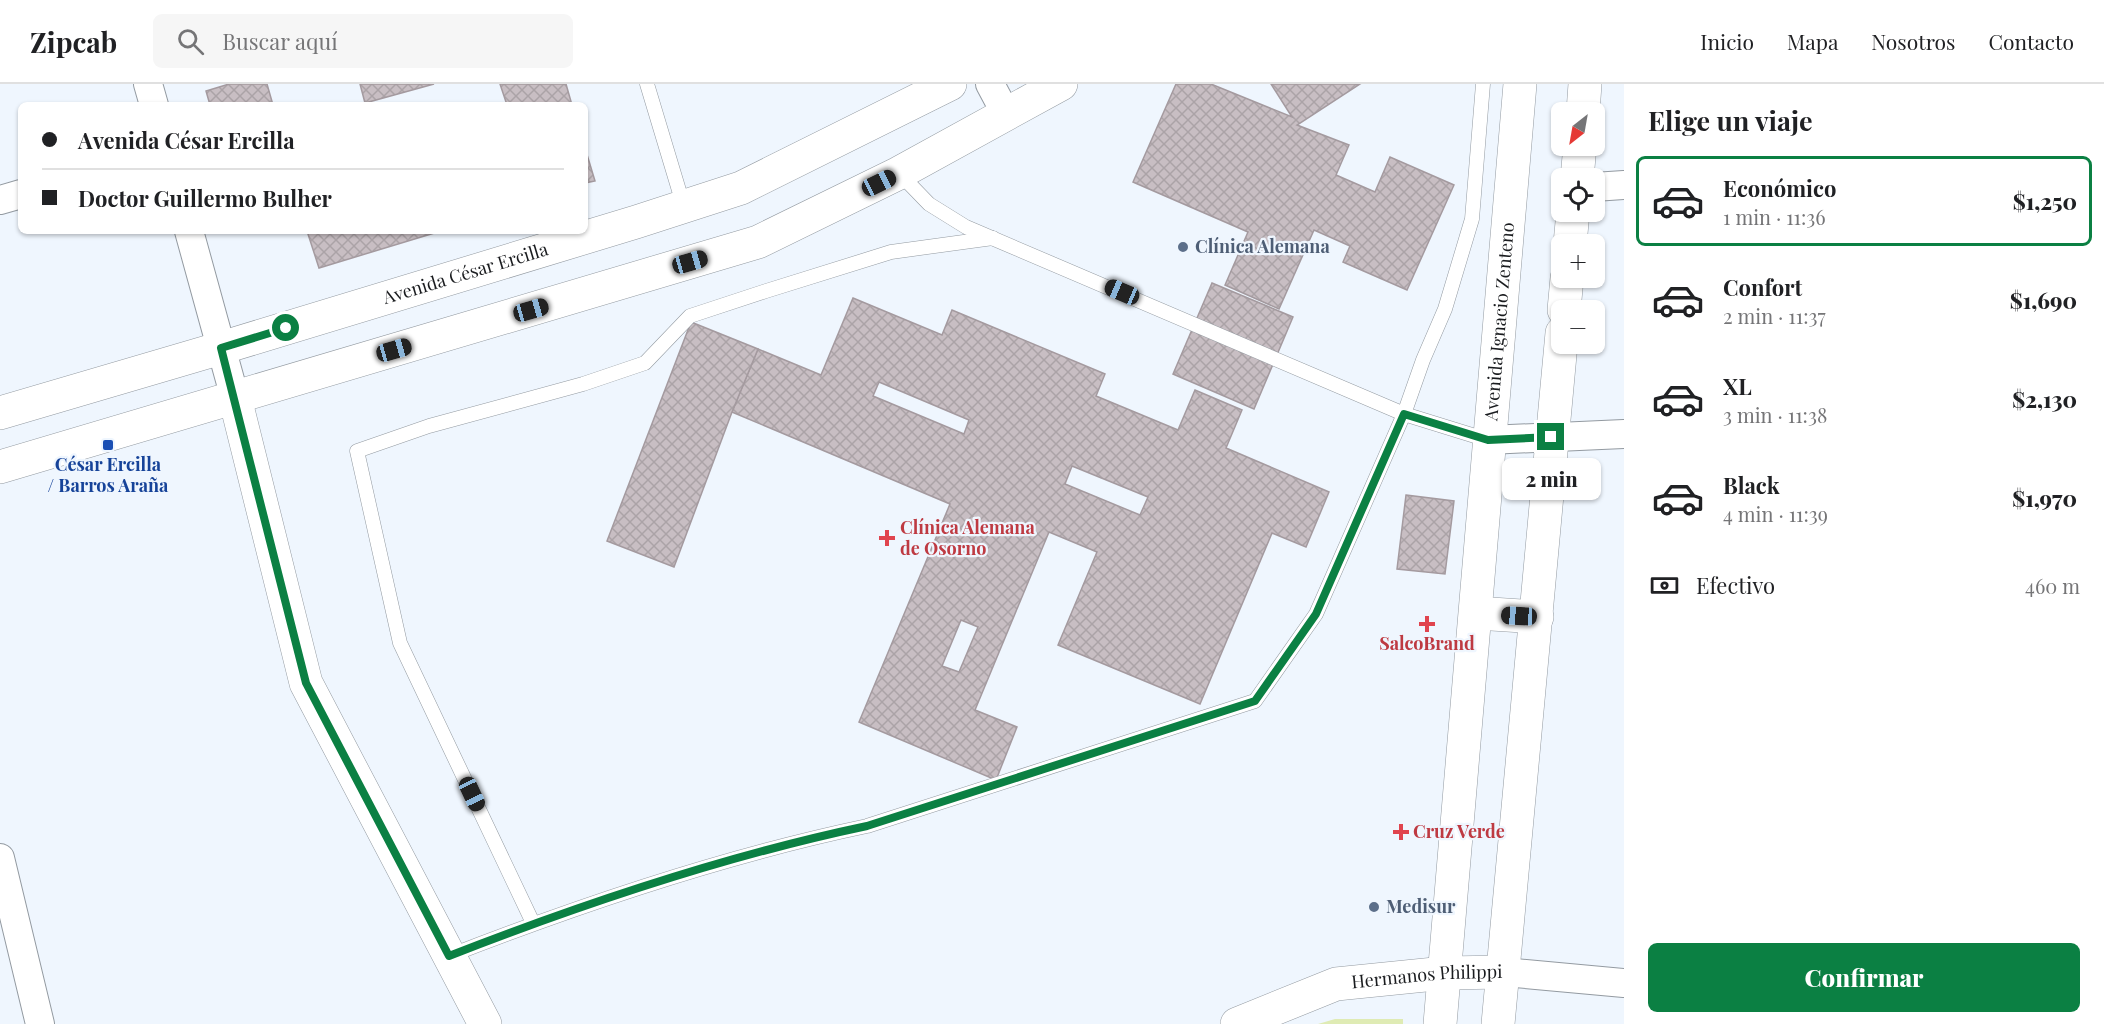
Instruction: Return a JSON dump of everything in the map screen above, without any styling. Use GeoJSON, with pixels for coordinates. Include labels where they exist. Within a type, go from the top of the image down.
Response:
{"type":"FeatureCollection","features":[{"type":"Feature","properties":{"kind":"main road","name":"Avenida César Ercilla"},"geometry":{"type":"LineString","coordinates":[[0,413],[221,348],[741,188],[950,84]]}},
{"type":"Feature","properties":{"kind":"main road"},"geometry":{"type":"LineString","coordinates":[[0,466],[758,242],[899,173],[1061,84]]}},
{"type":"Feature","properties":{"kind":"main road","name":"Avenida Ignacio Zenteno"},"geometry":{"type":"LineString","coordinates":[[1440,1024],[1520,84]]}},
{"type":"Feature","properties":{"kind":"main road"},"geometry":{"type":"LineString","coordinates":[[1583,102],[1585,84]]}},
{"type":"Feature","properties":{"kind":"main road"},"geometry":{"type":"LineString","coordinates":[[1498,1024],[1560,354]]}},
{"type":"Feature","properties":{"kind":"main road"},"geometry":{"type":"LineString","coordinates":[[235,398],[306,683],[485,1024]]}},
{"type":"Feature","properties":{"kind":"main road"},"geometry":{"type":"LineString","coordinates":[[1476,614],[1537,617]]}},
{"type":"Feature","properties":{"kind":"main road","name":"Hermanos Philippi"},"geometry":{"type":"LineString","coordinates":[[1238,1024],[1336,984],[1445,974],[1504,972]]}},
{"type":"Feature","properties":{"kind":"street"},"geometry":{"type":"LineString","coordinates":[[148,84],[153,102]]}},
{"type":"Feature","properties":{"kind":"street"},"geometry":{"type":"LineString","coordinates":[[990,84],[1006,114]]}},
{"type":"Feature","properties":{"kind":"street"},"geometry":{"type":"LineString","coordinates":[[1605,186],[1624,185]]}},
{"type":"Feature","properties":{"kind":"street"},"geometry":{"type":"LineString","coordinates":[[0,200],[18,195]]}},
{"type":"Feature","properties":{"kind":"street"},"geometry":{"type":"LineString","coordinates":[[190,234],[235,398]]}},
{"type":"Feature","properties":{"kind":"street"},"geometry":{"type":"LineString","coordinates":[[1488,440],[1624,434]]}},
{"type":"Feature","properties":{"kind":"street"},"geometry":{"type":"LineString","coordinates":[[0,858],[40,1024]]}},
{"type":"Feature","properties":{"kind":"street","name":"Hermanos Philippi"},"geometry":{"type":"LineString","coordinates":[[1504,972],[1624,983]]}},
{"type":"Feature","properties":{"kind":"lane"},"geometry":{"type":"LineString","coordinates":[[647,84],[684,207]]}},
{"type":"Feature","properties":{"kind":"lane"},"geometry":{"type":"LineString","coordinates":[[449,956],[533,923],[666,879],[807,839],[867,826],[1255,701],[1316,614],[1404,414],[1423,360],[1445,309],[1472,219],[1483,84]]}},
{"type":"Feature","properties":{"kind":"lane"},"geometry":{"type":"LineString","coordinates":[[899,173],[929,204],[966,227],[1404,414],[1488,440]]}},
{"type":"Feature","properties":{"kind":"lane"},"geometry":{"type":"LineString","coordinates":[[533,923],[400,643],[357,451],[429,426],[583,384],[645,363],[690,316],[755,294],[891,252],[993,238]]}},
{"type":"Feature","properties":{"kind":"green space"},"geometry":{"type":"Polygon","coordinates":[[[1335,1019],[1403,1019],[1403,1024],[1318,1024],[1335,1019]]]}},
{"type":"Feature","properties":{"kind":"building"},"geometry":{"type":"Polygon","coordinates":[[[229,84],[267,84],[272,102],[209,102],[206,91],[229,84]]]}},
{"type":"Feature","properties":{"kind":"building"},"geometry":{"type":"Polygon","coordinates":[[[360,84],[434,84],[369,102],[365,102],[360,84]]]}},
{"type":"Feature","properties":{"kind":"building"},"geometry":{"type":"Polygon","coordinates":[[[500,84],[566,84],[571,102],[506,102],[500,84]]]}},
{"type":"Feature","properties":{"kind":"building"},"geometry":{"type":"Polygon","coordinates":[[[1176,84],[1211,84],[1292,117],[1271,84],[1360,84],[1297,125],[1349,145],[1336,175],[1375,192],[1390,157],[1454,185],[1407,290],[1343,262],[1350,246],[1314,230],[1279,309],[1225,285],[1248,232],[1133,182],[1176,84]]]}},
{"type":"Feature","properties":{"kind":"building"},"geometry":{"type":"Polygon","coordinates":[[[588,158],[595,181],[588,182],[588,158]]]}},
{"type":"Feature","properties":{"kind":"building"},"geometry":{"type":"Polygon","coordinates":[[[308,234],[431,234],[319,268],[308,234]]]}},
{"type":"Feature","properties":{"kind":"building"},"geometry":{"type":"Polygon","coordinates":[[[1212,283],[1293,317],[1254,409],[1173,374],[1212,283]]]}},
{"type":"Feature","properties":{"kind":"building"},"geometry":{"type":"Polygon","coordinates":[[[853,298],[942,335],[952,310],[1105,374],[1096,396],[1178,430],[1195,390],[1242,410],[1226,448],[1329,492],[1306,547],[1272,533],[1200,704],[1058,645],[1097,552],[1049,532],[975,710],[1017,727],[996,780],[859,722],[950,504],[732,412],[758,349],[821,375],[853,298]],[[879,382],[873,396],[964,434],[969,420],[879,382]],[[1072,466],[1065,484],[1140,515],[1148,497],[1072,466]],[[961,620],[942,666],[959,672],[978,627],[961,620]]]}},
{"type":"Feature","properties":{"kind":"building"},"geometry":{"type":"Polygon","coordinates":[[[691,322],[758,349],[674,567],[607,541],[691,322]]]}},
{"type":"Feature","properties":{"kind":"building"},"geometry":{"type":"Polygon","coordinates":[[[1406,495],[1454,501],[1445,574],[1397,569],[1406,495]]]}},
{"type":"Feature","properties":{"kind":"place","name":"Clínica Alemana"},"geometry":{"type":"Point","coordinates":[1183,247]}},
{"type":"Feature","properties":{"kind":"place","name":"César Ercilla / Barros Araña"},"geometry":{"type":"Point","coordinates":[108,445]}},
{"type":"Feature","properties":{"kind":"place","name":"Clínica Alemana de Osorno"},"geometry":{"type":"Point","coordinates":[887,538]}},
{"type":"Feature","properties":{"kind":"place","name":"SalcoBrand"},"geometry":{"type":"Point","coordinates":[1427,624]}},
{"type":"Feature","properties":{"kind":"place","name":"Cruz Verde"},"geometry":{"type":"Point","coordinates":[1401,832]}},
{"type":"Feature","properties":{"kind":"place","name":"Medisur"},"geometry":{"type":"Point","coordinates":[1374,907]}},
{"type":"Feature","properties":{"kind":"route"},"geometry":{"type":"LineString","coordinates":[[286,328],[221,348],[306,683],[449,956],[533,923],[666,879],[807,839],[867,826],[1255,701],[1316,614],[1404,414],[1488,440],[1551,437]]}}]}
